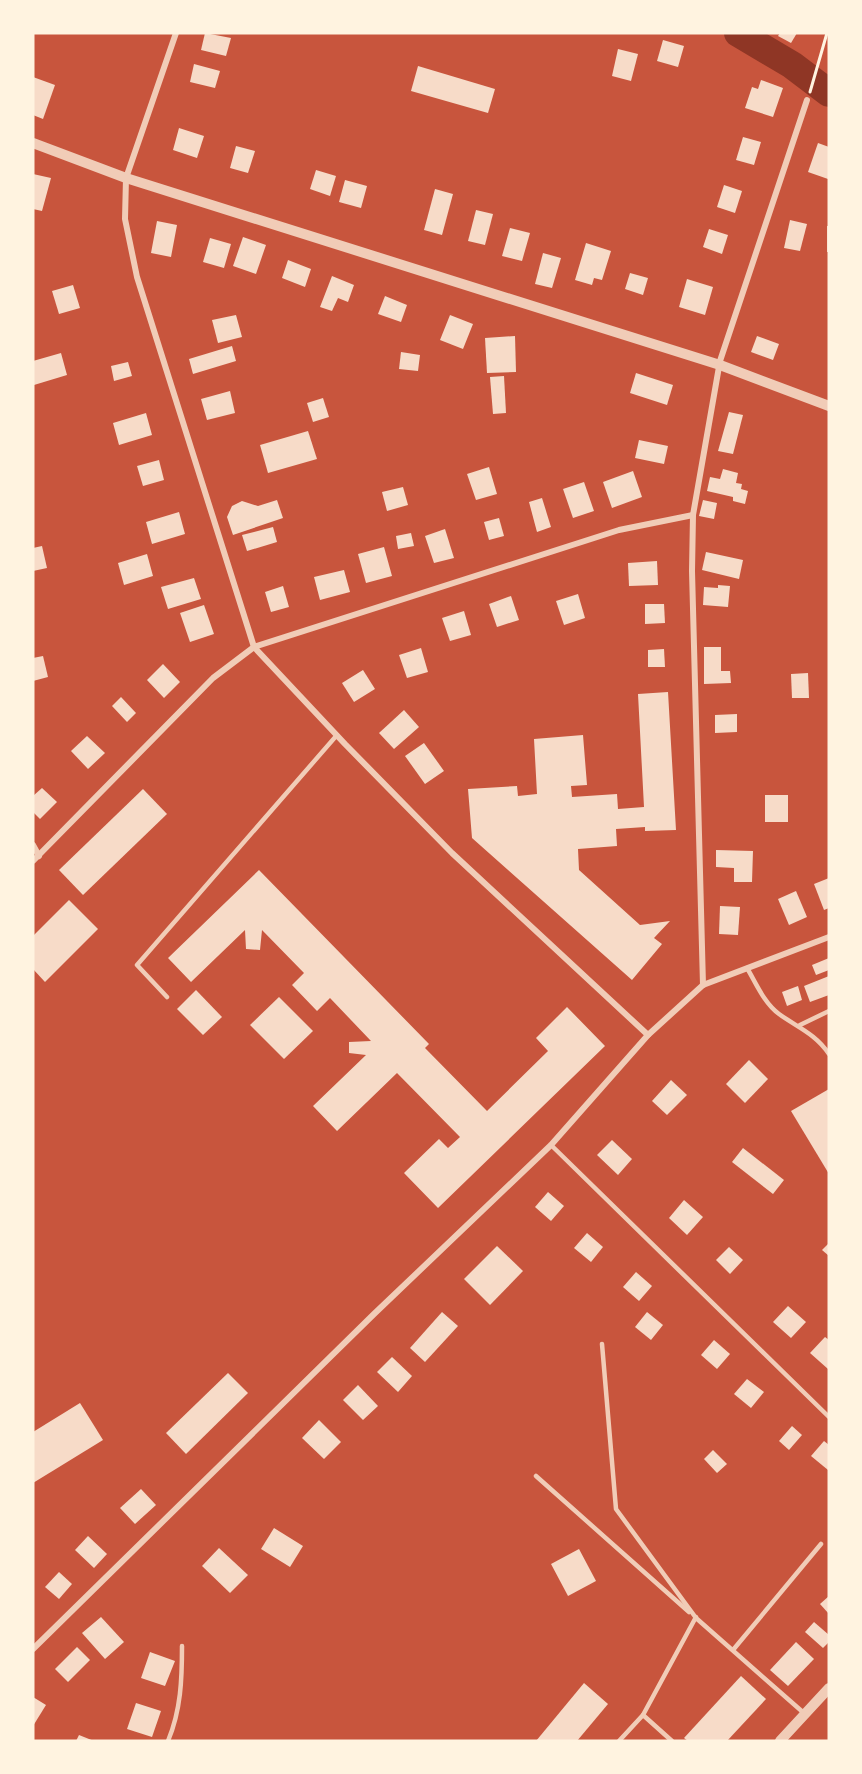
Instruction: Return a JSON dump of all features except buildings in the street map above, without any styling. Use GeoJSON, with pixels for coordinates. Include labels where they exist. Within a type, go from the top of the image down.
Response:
{"type":"FeatureCollection","features":[{"type":"Feature","properties":{"kind":"street"},"geometry":{"type":"LineString","coordinates":[[176,33],[126,178],[125,219],[137,277],[255,647],[337,735],[453,853],[648,1035]]}},
{"type":"Feature","properties":{"kind":"street"},"geometry":{"type":"LineString","coordinates":[[703,985],[692,571],[693,515],[720,365],[807,100]]}},
{"type":"Feature","properties":{"kind":"street"},"geometry":{"type":"LineString","coordinates":[[33,143],[126,178],[720,365],[829,406]]}},
{"type":"Feature","properties":{"kind":"street"},"geometry":{"type":"LineString","coordinates":[[36,858],[213,678],[255,647],[619,530],[693,515]]}},
{"type":"Feature","properties":{"kind":"street"},"geometry":{"type":"LineString","coordinates":[[33,845],[36,858]]}},
{"type":"Feature","properties":{"kind":"street"},"geometry":{"type":"LineString","coordinates":[[33,1649],[374,1314],[551,1145],[648,1035],[703,985],[829,937]]}},
{"type":"Feature","properties":{"kind":"street"},"geometry":{"type":"LineString","coordinates":[[780,1741],[829,1688]]}},
{"type":"Feature","properties":{"kind":"lane"},"geometry":{"type":"LineString","coordinates":[[167,997],[137,965],[337,735]]}},
{"type":"Feature","properties":{"kind":"lane"},"geometry":{"type":"LineString","coordinates":[[747,968],[766,1001],[778,1013],[800,1025],[823,1045],[829,1054]]}},
{"type":"Feature","properties":{"kind":"lane"},"geometry":{"type":"LineString","coordinates":[[800,1025],[829,1011]]}},
{"type":"Feature","properties":{"kind":"lane"},"geometry":{"type":"LineString","coordinates":[[551,1145],[829,1417]]}},
{"type":"Feature","properties":{"kind":"lane"},"geometry":{"type":"LineString","coordinates":[[602,1344],[616,1509],[696,1618]]}},
{"type":"Feature","properties":{"kind":"lane"},"geometry":{"type":"LineString","coordinates":[[536,1476],[805,1714]]}},
{"type":"Feature","properties":{"kind":"lane"},"geometry":{"type":"LineString","coordinates":[[733,1650],[821,1544]]}},
{"type":"Feature","properties":{"kind":"lane"},"geometry":{"type":"LineString","coordinates":[[620,1741],[643,1714],[696,1618]]}},
{"type":"Feature","properties":{"kind":"lane"},"geometry":{"type":"LineString","coordinates":[[168,1741],[182,1685],[182,1646]]}},
{"type":"Feature","properties":{"kind":"lane"},"geometry":{"type":"LineString","coordinates":[[643,1714],[672,1741]]}},
{"type":"Feature","properties":{"kind":"path"},"geometry":{"type":"LineString","coordinates":[[807,100],[827,33]]}},
{"type":"Feature","properties":{"kind":"waterway"},"geometry":{"type":"LineString","coordinates":[[738,33],[792,65],[829,93]]}}]}
